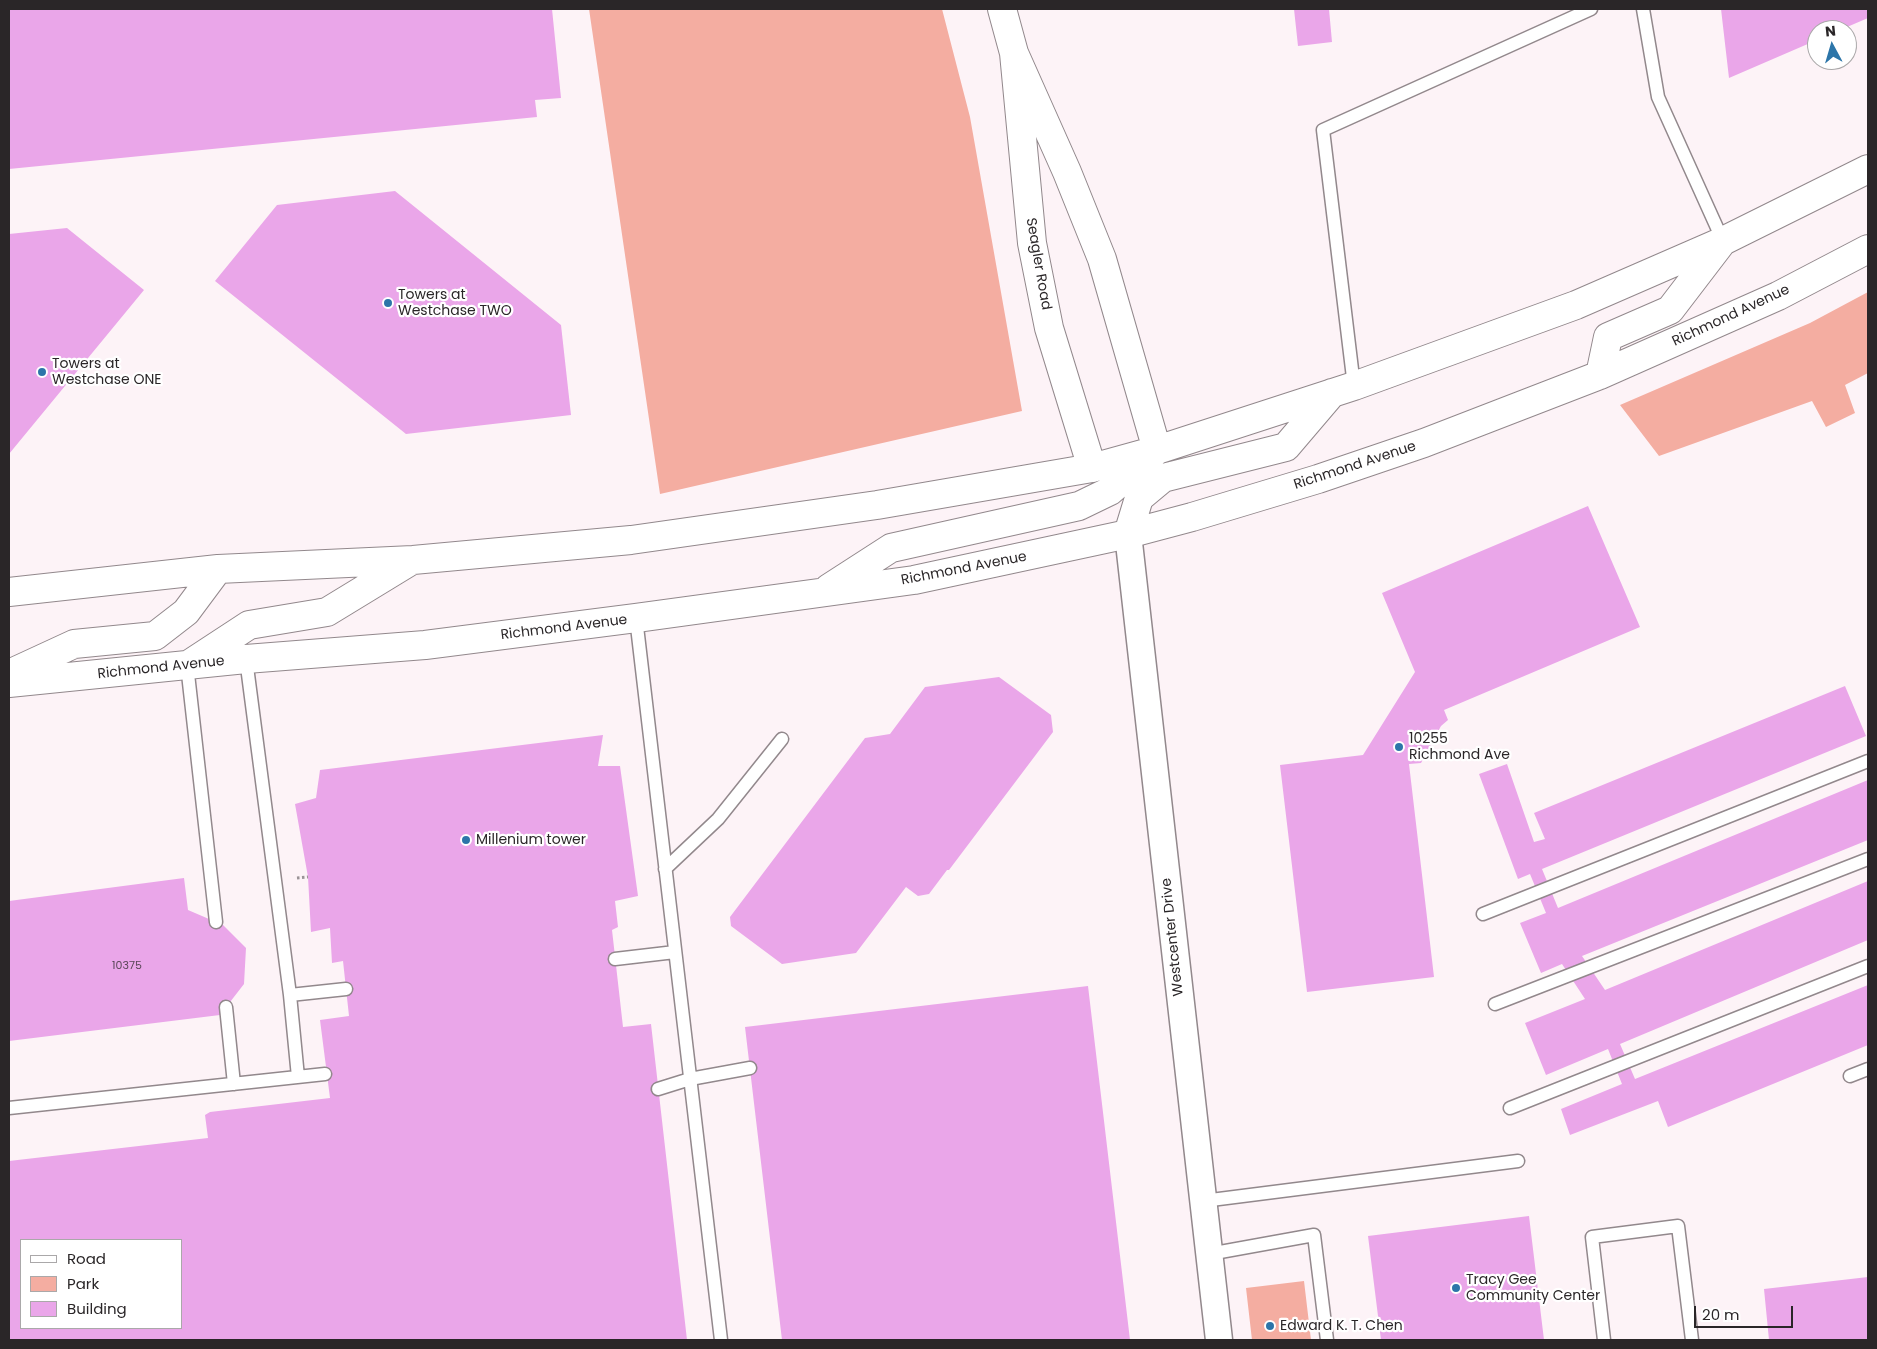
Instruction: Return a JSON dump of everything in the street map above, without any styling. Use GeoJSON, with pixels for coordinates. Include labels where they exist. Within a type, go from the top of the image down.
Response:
{"type":"FeatureCollection","features":[{"type":"Feature","properties":{"kind":"main road","name":"Seagler Road"},"geometry":{"type":"LineString","coordinates":[[1002,9],[1014,53],[1067,172],[1102,259],[1157,450]]}},
{"type":"Feature","properties":{"kind":"main road","name":"Seagler Road"},"geometry":{"type":"LineString","coordinates":[[1014,53],[1032,243],[1049,328],[1092,468]]}},
{"type":"Feature","properties":{"kind":"main road"},"geometry":{"type":"LineString","coordinates":[[9,592],[218,569],[413,560],[631,540],[877,504],[1092,468],[1157,450],[1343,389],[1576,305],[1723,241],[1868,168]]}},
{"type":"Feature","properties":{"kind":"main road"},"geometry":{"type":"LineString","coordinates":[[1600,376],[1608,337],[1670,310],[1723,241]]}},
{"type":"Feature","properties":{"kind":"main road","name":"Richmond Avenue"},"geometry":{"type":"LineString","coordinates":[[9,683],[187,665],[425,645],[636,618],[914,580],[1128,534],[1192,517],[1344,470],[1424,443],[1600,376],[1778,296],[1868,249]]}},
{"type":"Feature","properties":{"kind":"main road"},"geometry":{"type":"LineString","coordinates":[[1128,534],[1139,498],[1163,478],[1286,447],[1343,389]]}},
{"type":"Feature","properties":{"kind":"main road"},"geometry":{"type":"LineString","coordinates":[[821,592],[891,548],[1079,506],[1110,491],[1157,450]]}},
{"type":"Feature","properties":{"kind":"main road"},"geometry":{"type":"LineString","coordinates":[[187,665],[249,625],[327,612],[413,560]]}},
{"type":"Feature","properties":{"kind":"main road"},"geometry":{"type":"LineString","coordinates":[[9,674],[74,644],[155,636],[186,612],[218,569]]}},
{"type":"Feature","properties":{"kind":"street","name":"Westcenter Drive"},"geometry":{"type":"LineString","coordinates":[[1128,534],[1219,1340]]}},
{"type":"Feature","properties":{"kind":"lane"},"geometry":{"type":"LineString","coordinates":[[1343,389],[1323,130],[1591,9]]}},
{"type":"Feature","properties":{"kind":"lane"},"geometry":{"type":"LineString","coordinates":[[1643,9],[1658,97],[1723,241]]}},
{"type":"Feature","properties":{"kind":"lane"},"geometry":{"type":"LineString","coordinates":[[636,618],[721,1340]]}},
{"type":"Feature","properties":{"kind":"lane"},"geometry":{"type":"LineString","coordinates":[[246,660],[290,995],[298,1077]]}},
{"type":"Feature","properties":{"kind":"lane"},"geometry":{"type":"LineString","coordinates":[[187,665],[216,922]]}},
{"type":"Feature","properties":{"kind":"lane"},"geometry":{"type":"LineString","coordinates":[[665,869],[718,819],[782,739]]}},
{"type":"Feature","properties":{"kind":"lane"},"geometry":{"type":"LineString","coordinates":[[1483,914],[1868,762]]}},
{"type":"Feature","properties":{"kind":"lane"},"geometry":{"type":"LineString","coordinates":[[1496,1004],[1868,859]]}},
{"type":"Feature","properties":{"kind":"lane"},"geometry":{"type":"LineString","coordinates":[[615,959],[675,952]]}},
{"type":"Feature","properties":{"kind":"lane"},"geometry":{"type":"LineString","coordinates":[[1510,1108],[1868,966]]}},
{"type":"Feature","properties":{"kind":"lane"},"geometry":{"type":"LineString","coordinates":[[290,995],[346,989]]}},
{"type":"Feature","properties":{"kind":"lane"},"geometry":{"type":"LineString","coordinates":[[226,1007],[234,1084]]}},
{"type":"Feature","properties":{"kind":"lane"},"geometry":{"type":"LineString","coordinates":[[658,1089],[690,1080],[750,1068]]}},
{"type":"Feature","properties":{"kind":"lane"},"geometry":{"type":"LineString","coordinates":[[1850,1076],[1868,1069]]}},
{"type":"Feature","properties":{"kind":"lane"},"geometry":{"type":"LineString","coordinates":[[9,1108],[325,1074]]}},
{"type":"Feature","properties":{"kind":"lane"},"geometry":{"type":"LineString","coordinates":[[1203,1201],[1518,1161]]}},
{"type":"Feature","properties":{"kind":"lane"},"geometry":{"type":"LineString","coordinates":[[1604,1340],[1592,1237],[1678,1226],[1692,1340]]}},
{"type":"Feature","properties":{"kind":"lane"},"geometry":{"type":"LineString","coordinates":[[1209,1254],[1314,1235],[1327,1340]]}},
{"type":"Feature","properties":{"kind":"green space"},"geometry":{"type":"Polygon","coordinates":[[[589,9],[942,9],[970,117],[1022,411],[660,494],[589,9]]]}},
{"type":"Feature","properties":{"kind":"green space"},"geometry":{"type":"Polygon","coordinates":[[[1868,292],[1868,373],[1845,385],[1855,413],[1826,427],[1812,401],[1659,456],[1620,405],[1810,323],[1868,292]]]}},
{"type":"Feature","properties":{"kind":"green space"},"geometry":{"type":"Polygon","coordinates":[[[1304,1281],[1311,1340],[1252,1340],[1246,1288],[1304,1281]]]}},
{"type":"Feature","properties":{"kind":"building"},"geometry":{"type":"Polygon","coordinates":[[[9,9],[552,9],[561,98],[535,100],[537,117],[9,169],[9,9]]]}},
{"type":"Feature","properties":{"kind":"building"},"geometry":{"type":"Polygon","coordinates":[[[1294,9],[1329,9],[1332,42],[1298,46],[1294,9]]]}},
{"type":"Feature","properties":{"kind":"building"},"geometry":{"type":"Polygon","coordinates":[[[1721,9],[1868,9],[1868,18],[1857,23],[1857,20],[1807,20],[1807,44],[1729,78],[1721,9]]]}},
{"type":"Feature","properties":{"kind":"building","name":"Towers at Westchase TWO"},"geometry":{"type":"Polygon","coordinates":[[[395,191],[561,325],[571,415],[406,434],[215,281],[277,205],[395,191]]]}},
{"type":"Feature","properties":{"kind":"building","name":"Towers at Westchase ONE"},"geometry":{"type":"Polygon","coordinates":[[[67,228],[144,290],[9,454],[9,234],[67,228]]]}},
{"type":"Feature","properties":{"kind":"building","name":"10255 Richmond Ave"},"geometry":{"type":"Polygon","coordinates":[[[1588,506],[1640,627],[1444,710],[1448,720],[1441,726],[1421,763],[1409,764],[1434,977],[1307,992],[1280,765],[1363,755],[1415,672],[1382,593],[1588,506]]]}},
{"type":"Feature","properties":{"kind":"building"},"geometry":{"type":"Polygon","coordinates":[[[999,677],[1051,715],[1053,732],[929,894],[918,896],[906,887],[856,953],[782,964],[731,926],[730,917],[865,738],[890,734],[925,687],[999,677]]]}},
{"type":"Feature","properties":{"kind":"building"},"geometry":{"type":"Polygon","coordinates":[[[1845,686],[1866,736],[1542,869],[1558,908],[1868,780],[1868,840],[1582,956],[1605,990],[1868,881],[1868,940],[1620,1044],[1635,1079],[1868,985],[1868,1045],[1668,1127],[1658,1101],[1570,1135],[1561,1109],[1622,1084],[1608,1049],[1546,1075],[1525,1023],[1585,999],[1562,964],[1541,973],[1520,923],[1546,913],[1530,874],[1518,879],[1479,774],[1507,764],[1534,842],[1545,839],[1534,813],[1845,686]]]}},
{"type":"Feature","properties":{"kind":"building"},"geometry":{"type":"Polygon","coordinates":[[[603,735],[598,766],[620,766],[638,896],[615,901],[618,927],[612,930],[623,1027],[651,1024],[687,1340],[9,1340],[9,1161],[208,1138],[205,1115],[210,1112],[330,1098],[320,1020],[349,1016],[343,961],[332,963],[330,928],[311,932],[308,877],[295,804],[316,798],[320,770],[603,735]]]}},
{"type":"Feature","properties":{"kind":"building"},"geometry":{"type":"Polygon","coordinates":[[[184,878],[188,910],[223,925],[246,948],[244,984],[220,1015],[9,1041],[9,901],[184,878]]]}},
{"type":"Feature","properties":{"kind":"building"},"geometry":{"type":"Polygon","coordinates":[[[1088,986],[1130,1340],[782,1340],[745,1027],[1088,986]]]}},
{"type":"Feature","properties":{"kind":"building","name":"Tracy Gee Community Center"},"geometry":{"type":"Polygon","coordinates":[[[1529,1216],[1544,1340],[1381,1340],[1368,1236],[1529,1216]]]}},
{"type":"Feature","properties":{"kind":"building"},"geometry":{"type":"Polygon","coordinates":[[[1868,1277],[1868,1340],[1769,1340],[1764,1289],[1868,1277]]]}},
{"type":"Feature","properties":{"kind":"place","name":"Towers at Westchase TWO"},"geometry":{"type":"Point","coordinates":[388,303]}},
{"type":"Feature","properties":{"kind":"place","name":"Towers at Westchase ONE"},"geometry":{"type":"Point","coordinates":[42,372]}},
{"type":"Feature","properties":{"kind":"place","name":"10255 Richmond Ave"},"geometry":{"type":"Point","coordinates":[1399,747]}},
{"type":"Feature","properties":{"kind":"place","name":"Millenium tower"},"geometry":{"type":"Point","coordinates":[466,840]}},
{"type":"Feature","properties":{"kind":"place","name":"Tracy Gee Community Center"},"geometry":{"type":"Point","coordinates":[1456,1288]}},
{"type":"Feature","properties":{"kind":"place","name":"Edward K. T. Chen"},"geometry":{"type":"Point","coordinates":[1270,1326]}}]}
